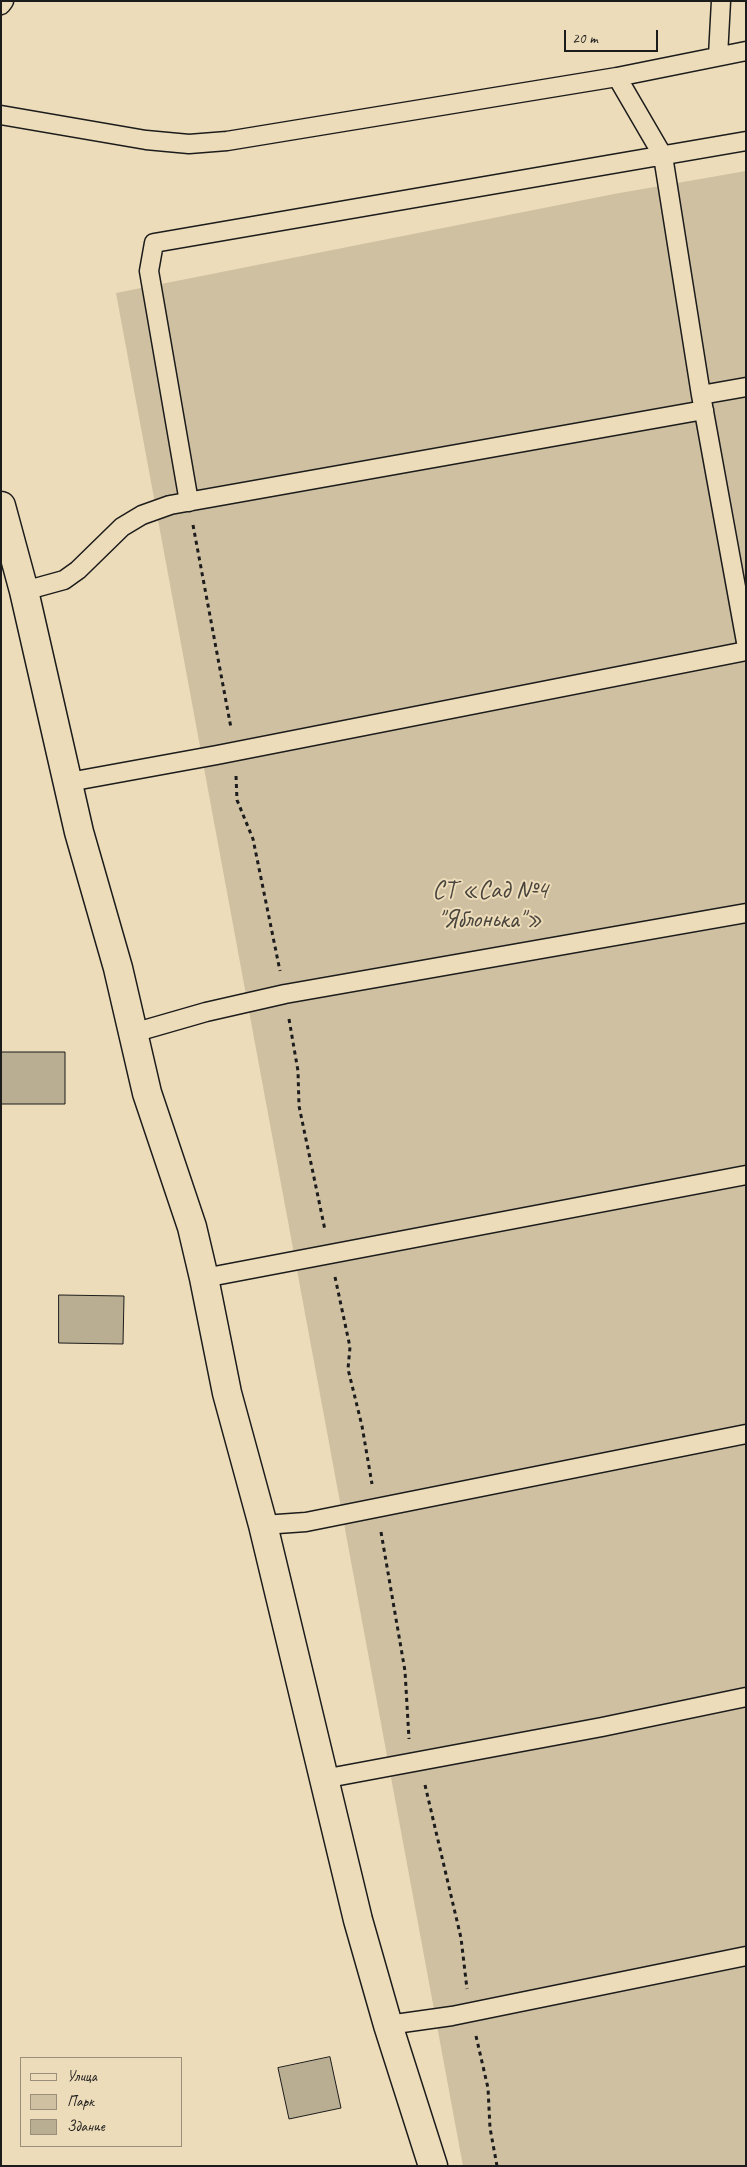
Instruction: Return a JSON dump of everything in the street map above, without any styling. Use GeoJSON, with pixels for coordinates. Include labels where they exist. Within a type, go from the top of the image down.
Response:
{"type":"FeatureCollection","features":[{"type":"Feature","properties":{"kind":"street"},"geometry":{"type":"LineString","coordinates":[[1,506],[24,591],[79,832],[118,968],[147,1093],[192,1227],[227,1393],[263,1524],[358,1920],[388,2025],[433,2166]]}},
{"type":"Feature","properties":{"kind":"lane"},"geometry":{"type":"LineString","coordinates":[[1,4],[4,1]]}},
{"type":"Feature","properties":{"kind":"lane"},"geometry":{"type":"LineString","coordinates":[[718,56],[721,1]]}},
{"type":"Feature","properties":{"kind":"lane"},"geometry":{"type":"LineString","coordinates":[[1,115],[146,140],[189,144],[227,141],[617,77],[746,51]]}},
{"type":"Feature","properties":{"kind":"lane"},"geometry":{"type":"LineString","coordinates":[[617,77],[663,156],[703,403],[746,642]]}},
{"type":"Feature","properties":{"kind":"lane"},"geometry":{"type":"LineString","coordinates":[[189,502],[149,271],[154,243],[746,141]]}},
{"type":"Feature","properties":{"kind":"lane"},"geometry":{"type":"LineString","coordinates":[[24,591],[64,580],[78,570],[122,527],[142,515],[170,505],[703,403],[746,387]]}},
{"type":"Feature","properties":{"kind":"lane"},"geometry":{"type":"LineString","coordinates":[[69,782],[235,752],[746,651]]}},
{"type":"Feature","properties":{"kind":"lane"},"geometry":{"type":"LineString","coordinates":[[133,1033],[206,1012],[285,994],[746,913]]}},
{"type":"Feature","properties":{"kind":"lane"},"geometry":{"type":"LineString","coordinates":[[204,1278],[746,1175]]}},
{"type":"Feature","properties":{"kind":"lane"},"geometry":{"type":"LineString","coordinates":[[263,1524],[306,1522],[746,1434]]}},
{"type":"Feature","properties":{"kind":"lane"},"geometry":{"type":"LineString","coordinates":[[323,1779],[746,1697]]}},
{"type":"Feature","properties":{"kind":"lane"},"geometry":{"type":"LineString","coordinates":[[388,2025],[452,2016],[746,1956]]}},
{"type":"Feature","properties":{"kind":"path"},"geometry":{"type":"LineString","coordinates":[[189,502],[235,752],[237,800],[252,839],[285,994],[298,1071],[300,1106],[350,1348],[348,1369],[362,1426],[405,1672],[409,1739],[414,1762],[428,1790],[462,1938],[470,2012],[488,2088],[490,2128],[497,2166]]}},
{"type":"Feature","properties":{"kind":"green space","name":"СТ «Сад №4 \"Яблонька\"»"},"geometry":{"type":"Polygon","coordinates":[[[746,171],[746,2166],[463,2166],[116,293],[614,194],[746,171]]]}},
{"type":"Feature","properties":{"kind":"building"},"geometry":{"type":"Polygon","coordinates":[[[1,1052],[65,1052],[65,1104],[1,1104],[1,1052]]]}},
{"type":"Feature","properties":{"kind":"building"},"geometry":{"type":"Polygon","coordinates":[[[59,1295],[124,1296],[123,1344],[59,1343],[59,1295]]]}},
{"type":"Feature","properties":{"kind":"building"},"geometry":{"type":"Polygon","coordinates":[[[330,2057],[341,2108],[289,2119],[278,2068],[330,2057]]]}}]}
